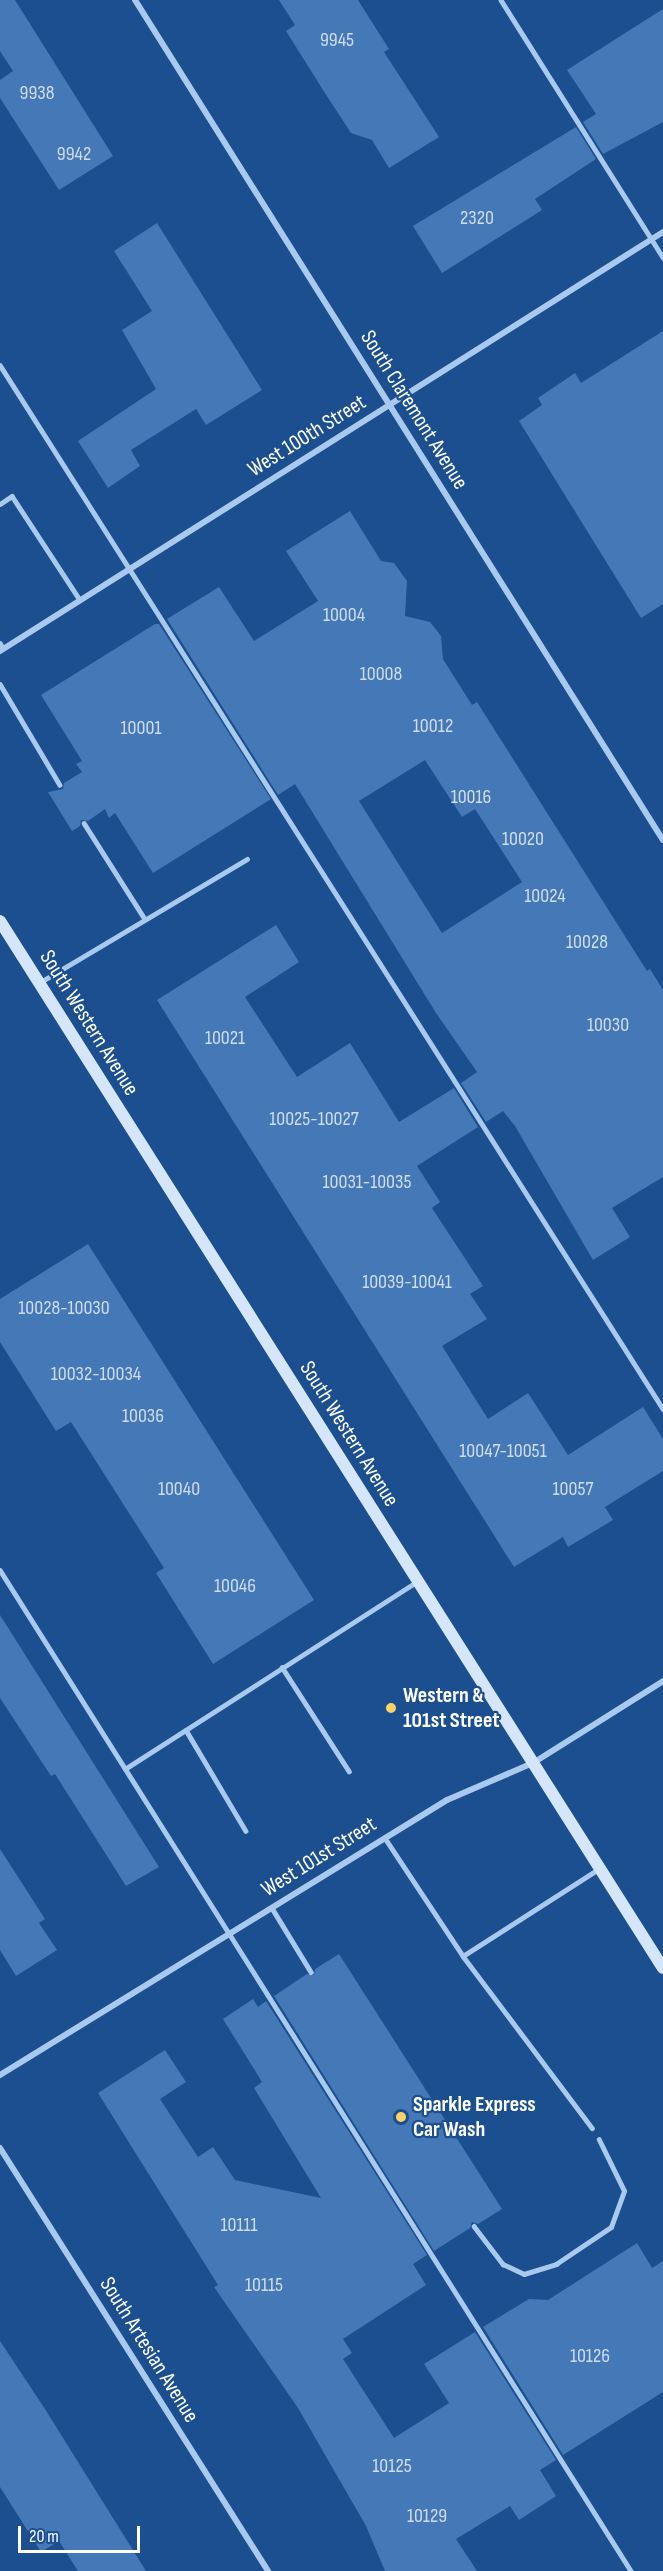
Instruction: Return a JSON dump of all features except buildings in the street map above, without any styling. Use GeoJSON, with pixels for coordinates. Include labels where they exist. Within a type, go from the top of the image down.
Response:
{"type":"FeatureCollection","features":[{"type":"Feature","properties":{"kind":"main road","name":"South Western Avenue"},"geometry":{"type":"LineString","coordinates":[[0,921],[663,1968]]}},
{"type":"Feature","properties":{"kind":"street","name":"South Claremont Avenue"},"geometry":{"type":"LineString","coordinates":[[135,0],[663,840]]}},
{"type":"Feature","properties":{"kind":"street","name":"West 100th Street"},"geometry":{"type":"LineString","coordinates":[[1,647],[80,600],[663,232]]}},
{"type":"Feature","properties":{"kind":"street","name":"West 101st Street"},"geometry":{"type":"LineString","coordinates":[[0,2075],[447,1800],[533,1763],[663,1681]]}},
{"type":"Feature","properties":{"kind":"street","name":"South Artesian Avenue"},"geometry":{"type":"LineString","coordinates":[[0,2148],[268,2571]]}},
{"type":"Feature","properties":{"kind":"lane"},"geometry":{"type":"LineString","coordinates":[[501,0],[663,257]]}},
{"type":"Feature","properties":{"kind":"lane"},"geometry":{"type":"LineString","coordinates":[[0,365],[663,1410]]}},
{"type":"Feature","properties":{"kind":"lane"},"geometry":{"type":"LineString","coordinates":[[0,504],[12,496],[80,600]]}},
{"type":"Feature","properties":{"kind":"lane"},"geometry":{"type":"LineString","coordinates":[[0,684],[60,784]]}},
{"type":"Feature","properties":{"kind":"lane"},"geometry":{"type":"LineString","coordinates":[[84,823],[145,919]]}},
{"type":"Feature","properties":{"kind":"lane"},"geometry":{"type":"LineString","coordinates":[[39,983],[247,859]]}},
{"type":"Feature","properties":{"kind":"lane"},"geometry":{"type":"LineString","coordinates":[[0,1570],[631,2571]]}},
{"type":"Feature","properties":{"kind":"lane"},"geometry":{"type":"LineString","coordinates":[[125,1768],[417,1580]]}},
{"type":"Feature","properties":{"kind":"lane"},"geometry":{"type":"LineString","coordinates":[[282,1667],[348,1771]]}},
{"type":"Feature","properties":{"kind":"lane"},"geometry":{"type":"LineString","coordinates":[[186,1730],[246,1831]]}},
{"type":"Feature","properties":{"kind":"lane"},"geometry":{"type":"LineString","coordinates":[[385,1838],[463,1956],[592,2128]]}},
{"type":"Feature","properties":{"kind":"lane"},"geometry":{"type":"LineString","coordinates":[[463,1956],[600,1868]]}},
{"type":"Feature","properties":{"kind":"lane"},"geometry":{"type":"LineString","coordinates":[[272,1908],[311,1972]]}},
{"type":"Feature","properties":{"kind":"lane"},"geometry":{"type":"LineString","coordinates":[[474,2226],[503,2264],[524,2274],[556,2264],[602,2233],[610,2227],[624,2191],[599,2140]]}},
{"type":"Feature","properties":{"kind":"place","name":"Western & 101st Street"},"geometry":{"type":"Point","coordinates":[391,1708]}},
{"type":"Feature","properties":{"kind":"place","name":"Sparkle Express Car Wash"},"geometry":{"type":"Point","coordinates":[401,2117]}}]}
